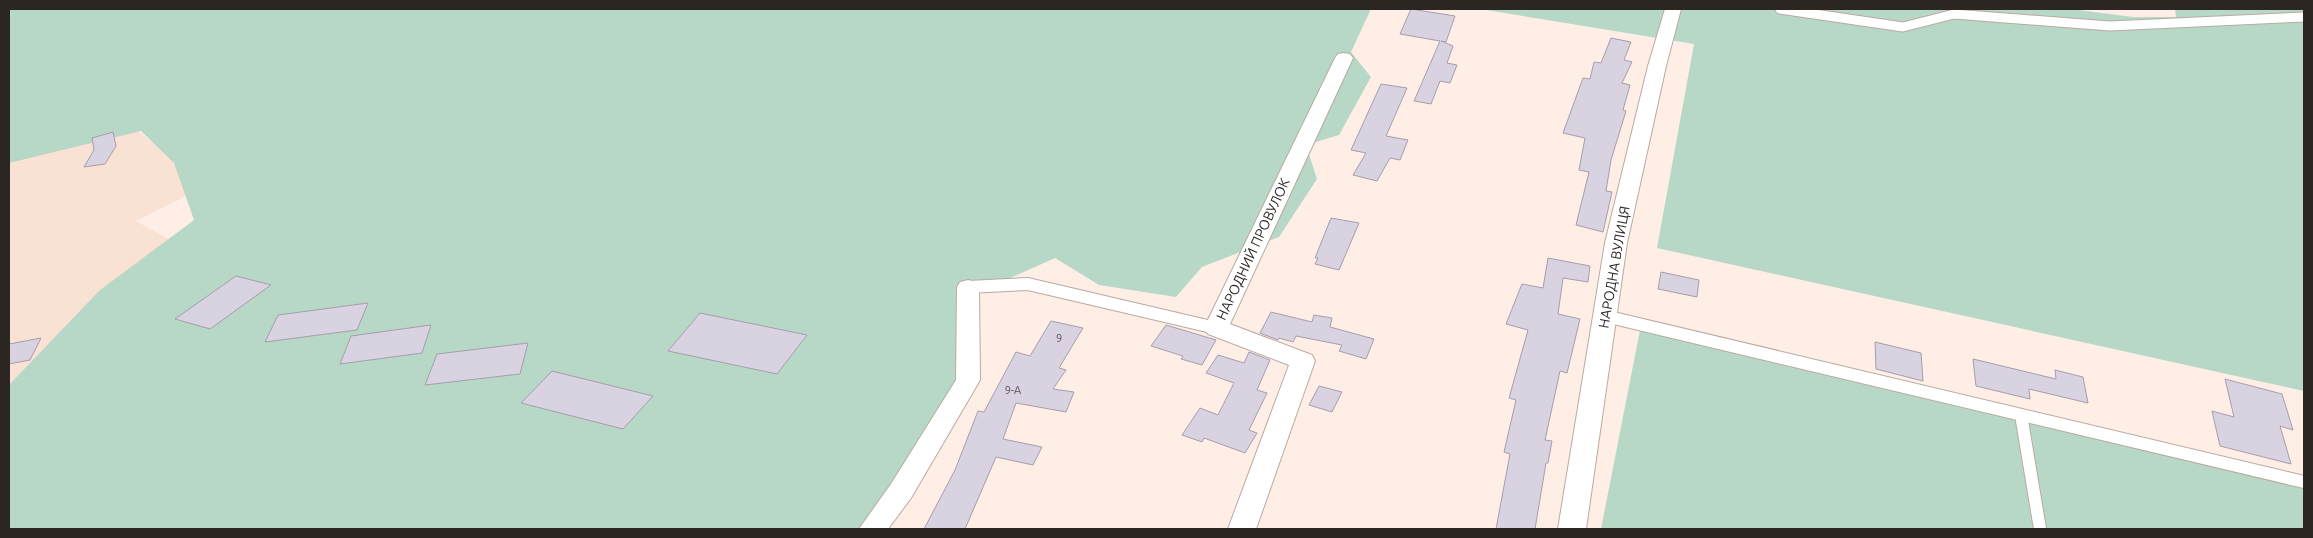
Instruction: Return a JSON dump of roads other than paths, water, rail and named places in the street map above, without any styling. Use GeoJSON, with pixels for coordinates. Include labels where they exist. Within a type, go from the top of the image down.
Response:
{"type":"FeatureCollection","features":[{"type":"Feature","properties":{"kind":"street","name":"НАРОДНА ВУЛИЦЯ"},"geometry":{"type":"LineString","coordinates":[[1572,529],[1616,243],[1657,66],[1673,9]]}},
{"type":"Feature","properties":{"kind":"street","name":"НАРОДНИЙ ПРОВУЛОК"},"geometry":{"type":"LineString","coordinates":[[1242,529],[1303,361],[1216,328],[1344,58]]}},
{"type":"Feature","properties":{"kind":"street"},"geometry":{"type":"LineString","coordinates":[[873,529],[901,491],[968,380],[968,287]]}},
{"type":"Feature","properties":{"kind":"lane"},"geometry":{"type":"LineString","coordinates":[[1780,9],[1903,27],[1954,14],[1976,12],[2110,26],[2304,17]]}},
{"type":"Feature","properties":{"kind":"lane"},"geometry":{"type":"LineString","coordinates":[[968,287],[1028,284],[1216,328]]}},
{"type":"Feature","properties":{"kind":"lane"},"geometry":{"type":"LineString","coordinates":[[1605,316],[2304,482]]}},
{"type":"Feature","properties":{"kind":"lane"},"geometry":{"type":"LineString","coordinates":[[2021,415],[2040,529]]}}]}
